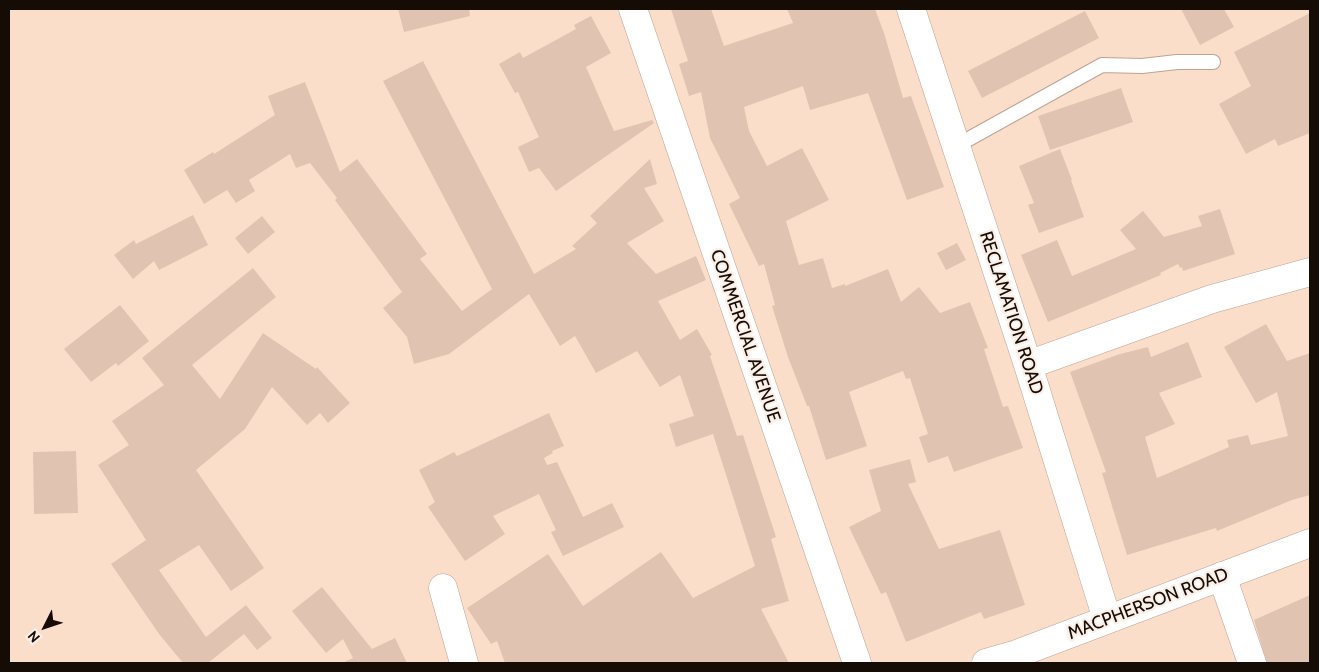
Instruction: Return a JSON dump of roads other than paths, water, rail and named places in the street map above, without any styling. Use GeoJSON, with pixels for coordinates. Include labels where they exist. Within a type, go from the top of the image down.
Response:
{"type":"FeatureCollection","features":[{"type":"Feature","properties":{"kind":"street","name":"COMMERCIAL AVENUE"},"geometry":{"type":"LineString","coordinates":[[634,9],[857,663]]}},
{"type":"Feature","properties":{"kind":"street","name":"RECLAMATION ROAD"},"geometry":{"type":"LineString","coordinates":[[911,9],[1028,365],[1107,619]]}},
{"type":"Feature","properties":{"kind":"street"},"geometry":{"type":"LineString","coordinates":[[1028,365],[1212,299],[1310,272]]}},
{"type":"Feature","properties":{"kind":"street","name":"MACPHERSON ROAD"},"geometry":{"type":"LineString","coordinates":[[986,663],[1014,655],[1310,543]]}},
{"type":"Feature","properties":{"kind":"street"},"geometry":{"type":"LineString","coordinates":[[1222,576],[1252,663]]}},
{"type":"Feature","properties":{"kind":"street"},"geometry":{"type":"LineString","coordinates":[[443,588],[464,663]]}},
{"type":"Feature","properties":{"kind":"lane"},"geometry":{"type":"LineString","coordinates":[[956,146],[1102,65],[1142,66],[1177,62],[1213,62]]}}]}
